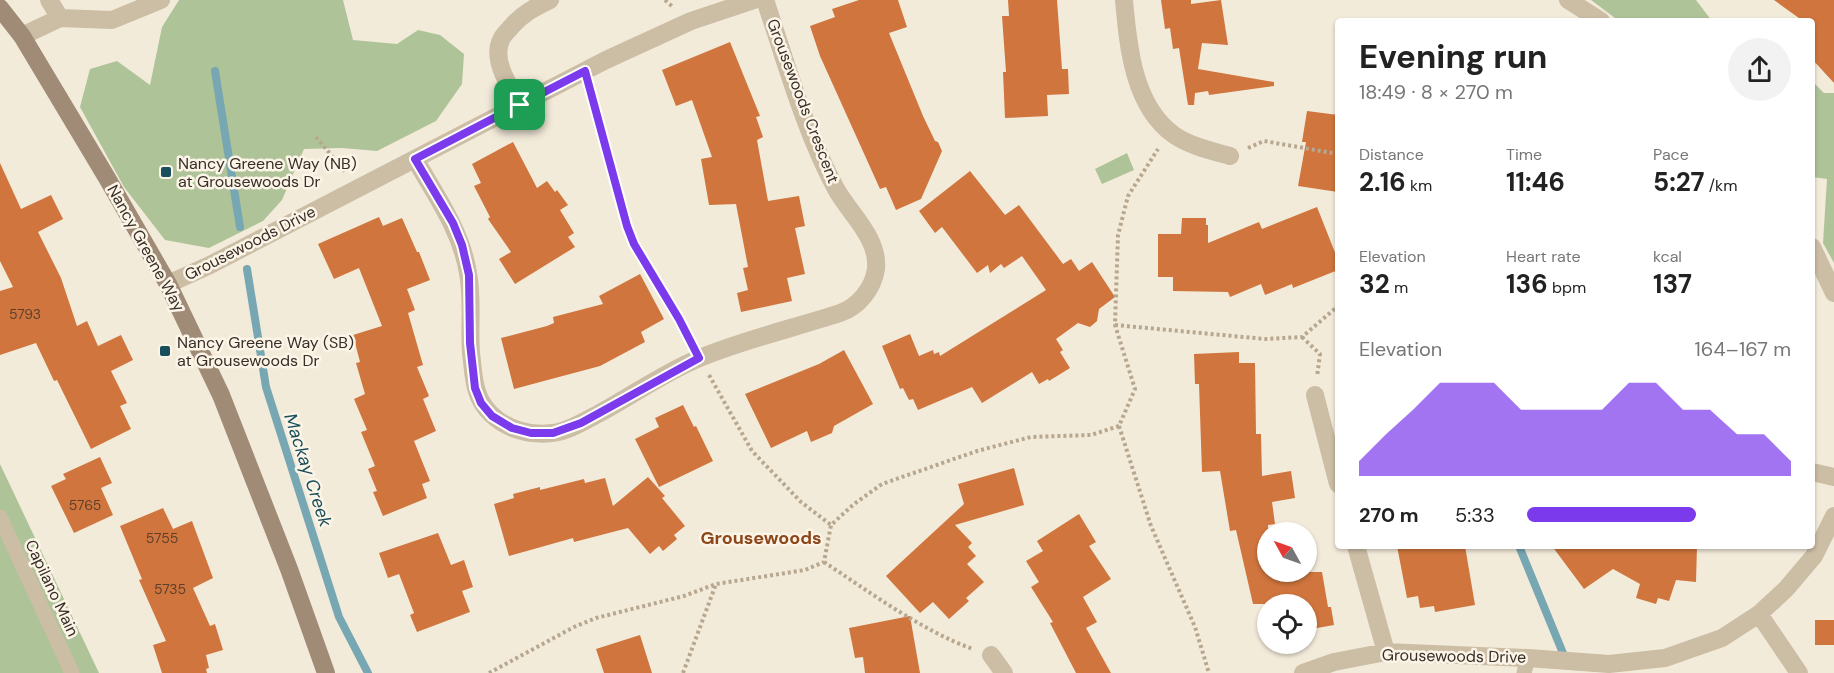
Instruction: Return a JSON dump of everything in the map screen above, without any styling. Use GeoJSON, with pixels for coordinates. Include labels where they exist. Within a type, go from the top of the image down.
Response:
{"type":"FeatureCollection","features":[{"type":"Feature","properties":{"kind":"street"},"geometry":{"type":"LineString","coordinates":[[49,0],[60,18]]}},
{"type":"Feature","properties":{"kind":"street"},"geometry":{"type":"LineString","coordinates":[[22,36],[60,18],[112,20],[161,0]]}},
{"type":"Feature","properties":{"kind":"street"},"geometry":{"type":"LineString","coordinates":[[520,105],[501,68],[499,53],[501,40],[532,8],[550,0]]}},
{"type":"Feature","properties":{"kind":"street","name":"Grousewoods Drive"},"geometry":{"type":"LineString","coordinates":[[168,284],[210,265],[585,71],[691,21],[754,0]]}},
{"type":"Feature","properties":{"kind":"street","name":"Grousewoods Crescent"},"geometry":{"type":"LineString","coordinates":[[415,159],[453,223],[462,245],[469,275],[470,343],[475,388],[481,403],[492,416],[512,428],[531,433],[553,433],[581,423],[699,358],[745,340],[804,325],[851,309],[870,288],[876,270],[875,254],[865,229],[837,190],[823,162],[765,0]]}},
{"type":"Feature","properties":{"kind":"street"},"geometry":{"type":"LineString","coordinates":[[1124,0],[1128,43],[1143,96],[1159,120],[1174,135],[1206,150],[1230,156]]}},
{"type":"Feature","properties":{"kind":"street"},"geometry":{"type":"LineString","coordinates":[[1568,0],[1596,18]]}},
{"type":"Feature","properties":{"kind":"street","name":"Nancy Greene Way"},"geometry":{"type":"LineString","coordinates":[[0,8],[22,36],[168,284],[221,395],[289,569],[326,673]]}},
{"type":"Feature","properties":{"kind":"street"},"geometry":{"type":"LineString","coordinates":[[1815,253],[1834,292]]}},
{"type":"Feature","properties":{"kind":"street"},"geometry":{"type":"LineString","coordinates":[[1315,395],[1335,472]]}},
{"type":"Feature","properties":{"kind":"street"},"geometry":{"type":"LineString","coordinates":[[1815,473],[1834,477]]}},
{"type":"Feature","properties":{"kind":"street","name":"Grousewoods Drive"},"geometry":{"type":"LineString","coordinates":[[1303,673],[1334,662],[1386,652],[1526,665],[1609,664],[1665,658],[1722,638],[1759,614],[1786,589],[1814,556],[1834,516]]}},
{"type":"Feature","properties":{"kind":"street"},"geometry":{"type":"LineString","coordinates":[[1357,549],[1386,652]]}},
{"type":"Feature","properties":{"kind":"street"},"geometry":{"type":"LineString","coordinates":[[1759,614],[1799,673]]}},
{"type":"Feature","properties":{"kind":"street"},"geometry":{"type":"LineString","coordinates":[[991,655],[1004,673]]}},
{"type":"Feature","properties":{"kind":"lane","name":"Capilano Main"},"geometry":{"type":"LineString","coordinates":[[0,518],[72,673]]}},
{"type":"Feature","properties":{"kind":"path"},"geometry":{"type":"LineString","coordinates":[[585,71],[627,226],[634,244],[679,319],[752,451],[801,502],[831,525]]}},
{"type":"Feature","properties":{"kind":"path"},"geometry":{"type":"LineString","coordinates":[[1170,131],[1128,196],[1118,235],[1115,325],[1135,389],[1119,426],[1151,526],[1195,627],[1209,673]]}},
{"type":"Feature","properties":{"kind":"path"},"geometry":{"type":"LineString","coordinates":[[316,137],[359,188]]}},
{"type":"Feature","properties":{"kind":"path"},"geometry":{"type":"LineString","coordinates":[[1230,156],[1264,141],[1335,153]]}},
{"type":"Feature","properties":{"kind":"path"},"geometry":{"type":"LineString","coordinates":[[1115,325],[1265,339],[1302,337],[1335,309]]}},
{"type":"Feature","properties":{"kind":"path"},"geometry":{"type":"LineString","coordinates":[[1302,337],[1320,354],[1315,395]]}},
{"type":"Feature","properties":{"kind":"path"},"geometry":{"type":"LineString","coordinates":[[824,562],[831,525],[854,504],[882,484],[977,451],[1031,437],[1091,435],[1119,426]]}},
{"type":"Feature","properties":{"kind":"path"},"geometry":{"type":"LineString","coordinates":[[489,673],[574,627],[596,618],[684,596],[716,584],[805,570],[824,562]]}},
{"type":"Feature","properties":{"kind":"path"},"geometry":{"type":"LineString","coordinates":[[824,562],[955,643],[991,655]]}},
{"type":"Feature","properties":{"kind":"path"},"geometry":{"type":"LineString","coordinates":[[683,673],[716,584]]}},
{"type":"Feature","properties":{"kind":"green space"},"geometry":{"type":"Polygon","coordinates":[[[179,0],[343,0],[353,40],[397,44],[418,30],[440,35],[464,54],[462,84],[436,121],[377,151],[342,148],[304,149],[282,200],[263,221],[209,248],[165,240],[124,187],[80,107],[90,69],[117,61],[150,85],[162,27],[179,0]]]}},
{"type":"Feature","properties":{"kind":"green space"},"geometry":{"type":"Polygon","coordinates":[[[1591,0],[1696,0],[1710,18],[1615,18],[1591,0]]]}},
{"type":"Feature","properties":{"kind":"green space"},"geometry":{"type":"Polygon","coordinates":[[[1815,84],[1824,93],[1834,93],[1834,263],[1823,243],[1827,179],[1815,177],[1815,84]]]}},
{"type":"Feature","properties":{"kind":"green space"},"geometry":{"type":"Polygon","coordinates":[[[1127,153],[1134,170],[1102,184],[1095,169],[1127,153]]]}},
{"type":"Feature","properties":{"kind":"green space"},"geometry":{"type":"Polygon","coordinates":[[[0,464],[99,673],[0,673],[0,464]]]}},
{"type":"Feature","properties":{"kind":"building"},"geometry":{"type":"Polygon","coordinates":[[[859,0],[898,0],[907,27],[889,33],[923,116],[942,151],[921,199],[896,210],[886,187],[880,189],[820,56],[810,26],[835,17],[832,9],[859,0]]]}},
{"type":"Feature","properties":{"kind":"building"},"geometry":{"type":"Polygon","coordinates":[[[1008,0],[1057,0],[1062,69],[1068,69],[1069,94],[1047,95],[1048,116],[1005,118],[1003,72],[1006,72],[1002,16],[1009,16],[1008,0]]]}},
{"type":"Feature","properties":{"kind":"building"},"geometry":{"type":"Polygon","coordinates":[[[1161,0],[1191,0],[1191,4],[1221,0],[1228,45],[1202,43],[1198,69],[1274,82],[1274,86],[1209,95],[1208,91],[1195,93],[1194,105],[1188,105],[1179,48],[1173,49],[1170,28],[1165,29],[1161,0]]]}},
{"type":"Feature","properties":{"kind":"building"},"geometry":{"type":"Polygon","coordinates":[[[1774,0],[1834,0],[1834,83],[1815,62],[1815,18],[1799,18],[1774,0]]]}},
{"type":"Feature","properties":{"kind":"building"},"geometry":{"type":"Polygon","coordinates":[[[730,42],[760,116],[756,117],[763,137],[757,140],[768,201],[799,196],[805,226],[795,228],[805,274],[787,278],[792,301],[741,312],[737,293],[748,290],[743,268],[748,267],[736,204],[709,205],[701,159],[712,157],[692,100],[676,106],[662,70],[730,42]]]}},
{"type":"Feature","properties":{"kind":"building"},"geometry":{"type":"Polygon","coordinates":[[[1307,111],[1335,115],[1335,192],[1298,186],[1306,142],[1302,142],[1307,111]]]}},
{"type":"Feature","properties":{"kind":"building"},"geometry":{"type":"Polygon","coordinates":[[[513,142],[537,188],[547,181],[568,205],[560,210],[574,233],[568,237],[575,247],[515,284],[499,259],[511,252],[488,219],[490,217],[474,186],[481,183],[472,164],[513,142]]]}},
{"type":"Feature","properties":{"kind":"building"},"geometry":{"type":"Polygon","coordinates":[[[0,163],[21,209],[51,195],[63,219],[38,232],[61,278],[77,326],[87,321],[98,346],[121,335],[133,360],[111,371],[127,403],[120,406],[131,429],[91,449],[36,343],[0,355],[0,291],[13,287],[0,261],[0,163]]]}},
{"type":"Feature","properties":{"kind":"building"},"geometry":{"type":"Polygon","coordinates":[[[970,171],[1005,215],[1019,205],[1063,264],[1071,259],[1079,271],[1092,262],[1115,297],[1099,309],[1097,321],[1090,327],[1078,323],[1056,339],[1063,350],[1060,352],[1070,368],[1049,381],[1048,379],[1039,384],[1032,372],[982,403],[972,387],[918,410],[913,399],[909,400],[903,388],[900,389],[882,346],[910,334],[919,356],[933,350],[934,354],[939,352],[940,356],[1046,290],[1022,256],[1004,268],[1001,264],[990,273],[988,265],[977,273],[942,227],[935,233],[919,211],[970,171]]]}},
{"type":"Feature","properties":{"kind":"building"},"geometry":{"type":"Polygon","coordinates":[[[1317,207],[1335,252],[1335,271],[1293,288],[1292,284],[1265,295],[1261,284],[1230,297],[1228,292],[1173,291],[1173,277],[1158,277],[1158,234],[1181,234],[1182,218],[1206,218],[1208,243],[1259,222],[1262,229],[1317,207]]]}},
{"type":"Feature","properties":{"kind":"building"},"geometry":{"type":"Polygon","coordinates":[[[379,217],[383,226],[402,218],[430,280],[407,289],[415,310],[408,313],[423,365],[417,367],[429,396],[423,399],[436,431],[414,441],[430,481],[422,484],[427,498],[383,516],[373,492],[377,491],[368,469],[375,466],[361,432],[367,430],[354,399],[365,394],[356,363],[360,362],[353,335],[382,326],[359,268],[334,279],[318,244],[379,217]]]}},
{"type":"Feature","properties":{"kind":"building"},"geometry":{"type":"Polygon","coordinates":[[[640,274],[664,319],[641,332],[645,342],[600,366],[514,389],[501,338],[547,326],[554,323],[553,317],[603,304],[599,296],[640,274]]]}},
{"type":"Feature","properties":{"kind":"building"},"geometry":{"type":"Polygon","coordinates":[[[844,350],[873,404],[834,426],[832,433],[811,442],[807,431],[771,448],[745,394],[819,364],[844,350]]]}},
{"type":"Feature","properties":{"kind":"building"},"geometry":{"type":"Polygon","coordinates":[[[1239,352],[1239,363],[1255,363],[1256,434],[1261,434],[1262,476],[1291,471],[1295,498],[1272,502],[1275,522],[1257,522],[1257,582],[1317,582],[1317,572],[1322,572],[1328,607],[1331,607],[1334,625],[1317,628],[1317,594],[1257,594],[1257,604],[1253,604],[1236,530],[1230,531],[1220,471],[1202,472],[1199,384],[1195,384],[1194,354],[1239,352]]]}},
{"type":"Feature","properties":{"kind":"building"},"geometry":{"type":"Polygon","coordinates":[[[683,405],[713,461],[659,487],[635,439],[659,427],[655,418],[683,405]]]}},
{"type":"Feature","properties":{"kind":"building"},"geometry":{"type":"Polygon","coordinates":[[[100,457],[112,483],[101,488],[113,515],[74,533],[51,486],[66,479],[63,474],[100,457]]]}},
{"type":"Feature","properties":{"kind":"building"},"geometry":{"type":"Polygon","coordinates":[[[1014,468],[1024,505],[955,525],[972,543],[968,547],[976,556],[967,564],[984,582],[966,598],[969,601],[949,619],[933,602],[920,613],[886,576],[964,504],[958,484],[1014,468]]]}},
{"type":"Feature","properties":{"kind":"building"},"geometry":{"type":"Polygon","coordinates":[[[648,477],[665,496],[662,498],[685,526],[674,535],[677,539],[663,551],[659,546],[650,554],[628,528],[574,542],[573,538],[509,556],[494,504],[514,498],[513,494],[540,487],[540,490],[584,479],[585,483],[605,478],[613,506],[648,477]]]}},
{"type":"Feature","properties":{"kind":"building"},"geometry":{"type":"Polygon","coordinates":[[[163,508],[173,529],[192,521],[213,578],[193,588],[210,626],[215,624],[223,650],[206,655],[209,668],[206,669],[207,673],[162,673],[153,645],[166,641],[139,580],[142,579],[120,526],[163,508]]]}},
{"type":"Feature","properties":{"kind":"building"},"geometry":{"type":"Polygon","coordinates":[[[1079,514],[1096,542],[1089,546],[1111,579],[1083,597],[1097,622],[1086,628],[1111,673],[1076,673],[1050,623],[1053,622],[1031,587],[1039,582],[1026,561],[1043,551],[1037,541],[1079,514]]]}},
{"type":"Feature","properties":{"kind":"building"},"geometry":{"type":"Polygon","coordinates":[[[438,533],[451,565],[464,560],[473,587],[462,591],[470,612],[417,632],[410,615],[414,613],[399,574],[388,578],[379,553],[438,533]]]}},
{"type":"Feature","properties":{"kind":"building"},"geometry":{"type":"Polygon","coordinates":[[[1398,549],[1466,549],[1475,605],[1435,612],[1434,606],[1420,608],[1418,596],[1407,598],[1398,549]]]}},
{"type":"Feature","properties":{"kind":"building"},"geometry":{"type":"Polygon","coordinates":[[[1554,549],[1697,549],[1696,582],[1676,580],[1669,601],[1658,598],[1656,604],[1636,598],[1640,584],[1613,569],[1584,589],[1554,549]]]}},
{"type":"Feature","properties":{"kind":"building"},"geometry":{"type":"Polygon","coordinates":[[[910,616],[920,673],[865,673],[863,657],[855,658],[849,628],[910,616]]]}},
{"type":"Feature","properties":{"kind":"building"},"geometry":{"type":"Polygon","coordinates":[[[1815,620],[1834,620],[1834,645],[1815,645],[1815,620]]]}},
{"type":"Feature","properties":{"kind":"building"},"geometry":{"type":"Polygon","coordinates":[[[640,635],[652,673],[604,673],[596,649],[640,635]]]}},
{"type":"Feature","properties":{"kind":"waterway","name":"Mackay Creek"},"geometry":{"type":"LineString","coordinates":[[215,71],[240,227]]}},
{"type":"Feature","properties":{"kind":"waterway","name":"Mackay Creek"},"geometry":{"type":"LineString","coordinates":[[247,269],[266,387],[339,617],[368,673]]}},
{"type":"Feature","properties":{"kind":"waterway"},"geometry":{"type":"LineString","coordinates":[[1520,549],[1565,658]]}},
{"type":"Feature","properties":{"kind":"place","name":"Nancy Greene Way (NB) at Grousewoods Dr"},"geometry":{"type":"Point","coordinates":[166,172]}},
{"type":"Feature","properties":{"kind":"place","name":"Nancy Greene Way (SB) at Grousewoods Dr"},"geometry":{"type":"Point","coordinates":[165,351]}},
{"type":"Feature","properties":{"kind":"district","name":"Grousewoods"},"geometry":{"type":"Point","coordinates":[761,538]}},
{"type":"Feature","properties":{"kind":"route"},"geometry":{"type":"LineString","coordinates":[[585,71],[627,226],[634,244],[679,319],[699,358],[581,423],[553,433],[531,433],[512,428],[492,416],[481,403],[475,388],[470,343],[469,275],[462,245],[453,223],[415,159],[520,105],[585,71]]}}]}
